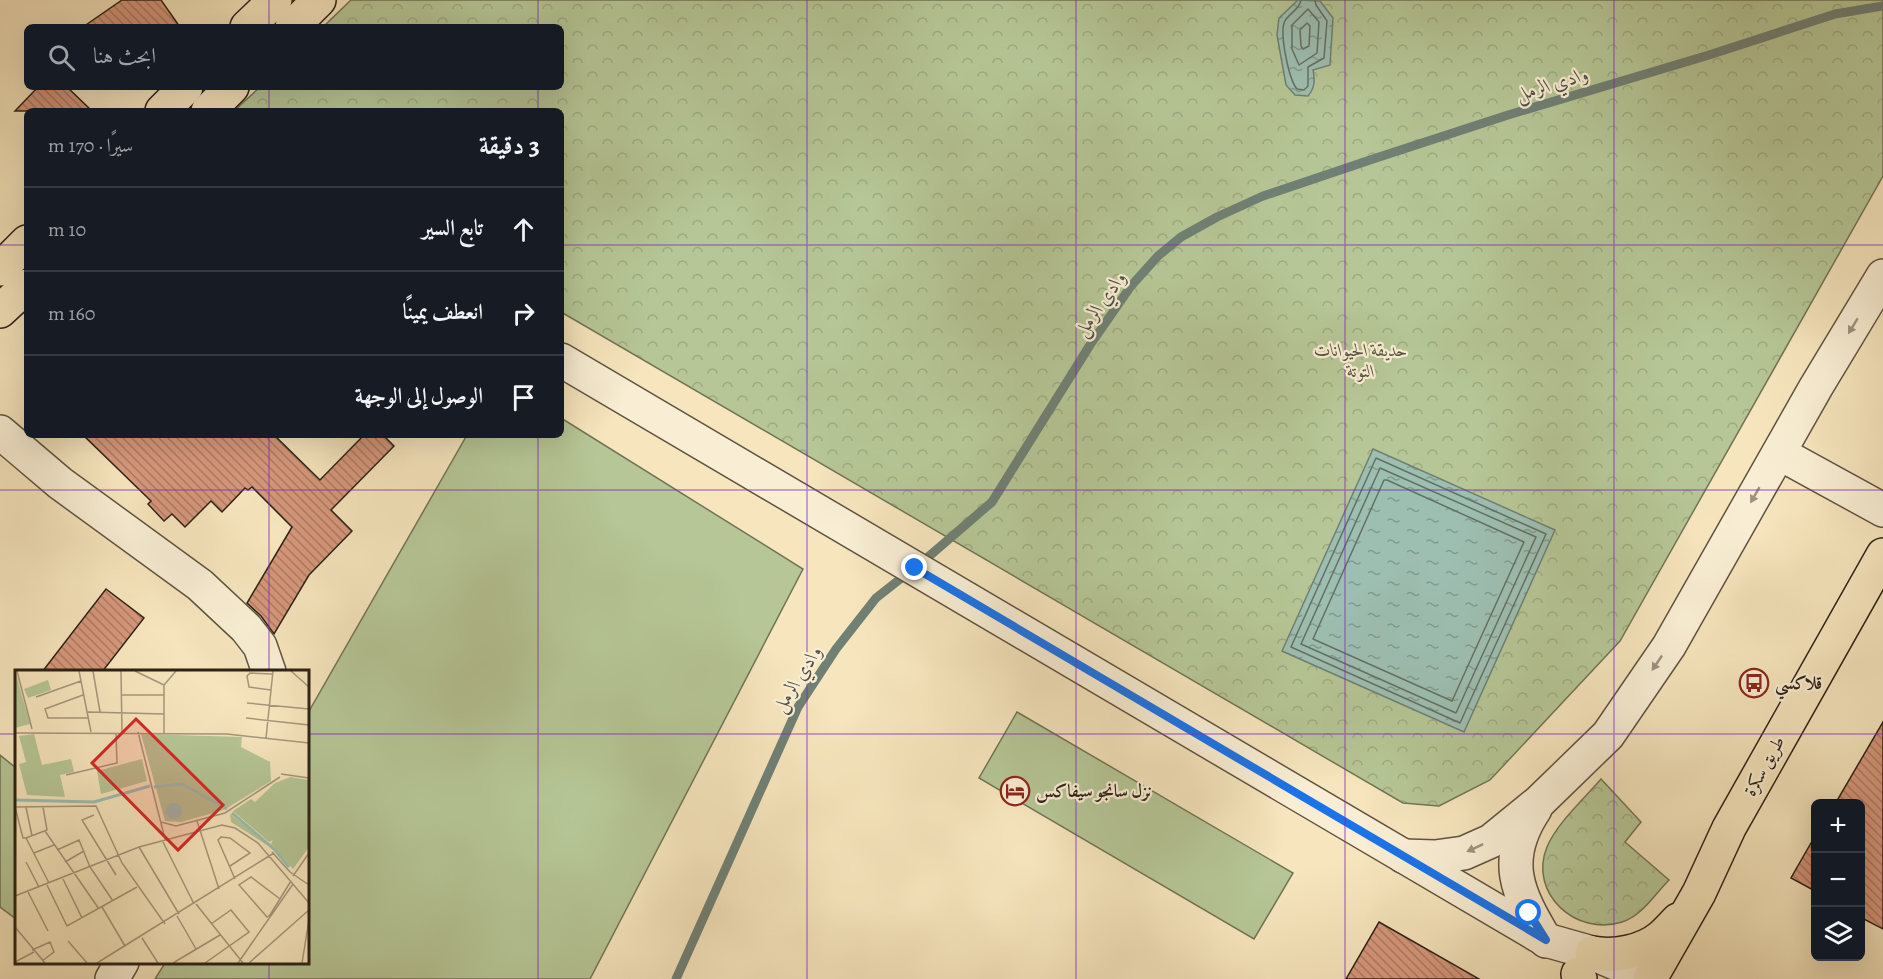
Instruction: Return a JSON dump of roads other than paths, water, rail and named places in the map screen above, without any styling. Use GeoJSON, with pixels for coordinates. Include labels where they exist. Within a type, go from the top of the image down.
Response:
{"type":"FeatureCollection","features":[{"type":"Feature","properties":{"kind":"main road"},"geometry":{"type":"LineString","coordinates":[[250,24],[274,0]]}},
{"type":"Feature","properties":{"kind":"main road"},"geometry":{"type":"LineString","coordinates":[[295,24],[319,0]]}},
{"type":"Feature","properties":{"kind":"main road"},"geometry":{"type":"LineString","coordinates":[[165,108],[183,90]]}},
{"type":"Feature","properties":{"kind":"main road"},"geometry":{"type":"LineString","coordinates":[[211,108],[229,90]]}},
{"type":"Feature","properties":{"kind":"main road"},"geometry":{"type":"LineString","coordinates":[[0,268],[24,245]]}},
{"type":"Feature","properties":{"kind":"main road"},"geometry":{"type":"LineString","coordinates":[[1,309],[24,289]]}},
{"type":"Feature","properties":{"kind":"main road","name":"طريق سكرة"},"geometry":{"type":"LineString","coordinates":[[1650,979],[1699,892],[1729,828],[1883,555]]}},
{"type":"Feature","properties":{"kind":"main road"},"geometry":{"type":"LineString","coordinates":[[1584,971],[1603,955],[1632,952],[1659,939],[1680,918],[1699,892]]}},
{"type":"Feature","properties":{"kind":"street"},"geometry":{"type":"LineString","coordinates":[[1402,856],[1435,857],[1464,853],[1491,841],[1539,802],[1608,735],[1670,646],[1779,453],[1883,276]]}},
{"type":"Feature","properties":{"kind":"street"},"geometry":{"type":"LineString","coordinates":[[564,362],[1546,940]]}},
{"type":"Feature","properties":{"kind":"street"},"geometry":{"type":"LineString","coordinates":[[0,432],[60,483],[200,585],[246,628],[260,646],[268,670]]}},
{"type":"Feature","properties":{"kind":"street"},"geometry":{"type":"LineString","coordinates":[[1779,453],[1883,510]]}},
{"type":"Feature","properties":{"kind":"street"},"geometry":{"type":"LineString","coordinates":[[1539,802],[1523,827],[1515,856],[1518,885],[1529,913],[1565,964],[1584,971],[1650,979]]}},
{"type":"Feature","properties":{"kind":"street"},"geometry":{"type":"LineString","coordinates":[[112,979],[121,964]]}},
{"type":"Feature","properties":{"kind":"water"},"geometry":{"type":"Polygon","coordinates":[[[1298,0],[1320,1],[1333,18],[1330,65],[1313,70],[1314,84],[1308,96],[1295,95],[1286,85],[1277,35],[1279,18],[1298,0]]]}},
{"type":"Feature","properties":{"kind":"water"},"geometry":{"type":"Polygon","coordinates":[[[1373,449],[1555,530],[1464,732],[1282,651],[1373,449]]]}},
{"type":"Feature","properties":{"kind":"waterway","name":"وادي الرمل"},"geometry":{"type":"LineString","coordinates":[[920,564],[992,502],[1090,345],[1131,286],[1158,256],[1181,237],[1263,196],[1376,158],[1835,14],[1883,6]]}},
{"type":"Feature","properties":{"kind":"waterway","name":"وادي الرمل"},"geometry":{"type":"LineString","coordinates":[[676,979],[798,707],[836,649],[876,598],[909,572]]}},
{"type":"Feature","properties":{"kind":"place","name":"قلاكسي"},"geometry":{"type":"Point","coordinates":[1754,683]}},
{"type":"Feature","properties":{"kind":"place","name":"نزل سانجو سيفاكس"},"geometry":{"type":"Point","coordinates":[1015,791]}},
{"type":"Feature","properties":{"kind":"park label","name":"حديقة الحيوانات التوتة"},"geometry":{"type":"Point","coordinates":[1361,360]}}]}
